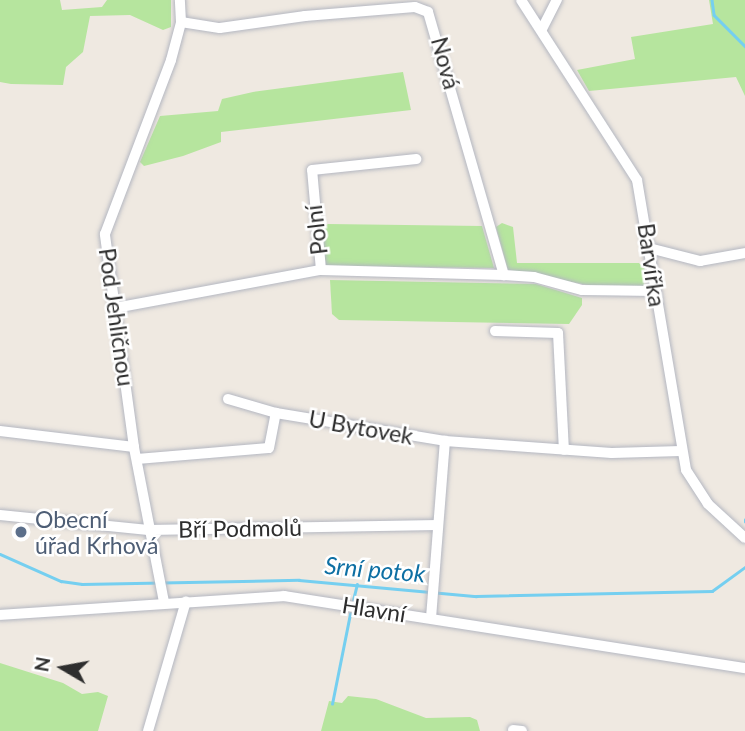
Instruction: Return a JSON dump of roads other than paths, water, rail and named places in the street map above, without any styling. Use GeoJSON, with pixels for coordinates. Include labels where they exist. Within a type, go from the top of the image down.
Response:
{"type":"FeatureCollection","features":[{"type":"Feature","properties":{"kind":"street","name":"Pod Jehličnou"},"geometry":{"type":"LineString","coordinates":[[164,602],[134,447],[105,234],[181,22],[180,0]]}},
{"type":"Feature","properties":{"kind":"street","name":"Barvířka"},"geometry":{"type":"LineString","coordinates":[[521,0],[637,180],[681,451],[691,484],[745,538]]}},
{"type":"Feature","properties":{"kind":"street"},"geometry":{"type":"LineString","coordinates":[[542,29],[557,0]]}},
{"type":"Feature","properties":{"kind":"street","name":"Nová"},"geometry":{"type":"LineString","coordinates":[[181,22],[220,28],[319,15],[415,7],[428,12],[504,275]]}},
{"type":"Feature","properties":{"kind":"street","name":"Polní"},"geometry":{"type":"LineString","coordinates":[[115,308],[321,271],[312,170],[416,159]]}},
{"type":"Feature","properties":{"kind":"street"},"geometry":{"type":"LineString","coordinates":[[649,248],[700,261],[745,253]]}},
{"type":"Feature","properties":{"kind":"street"},"geometry":{"type":"LineString","coordinates":[[321,271],[504,275],[534,277],[582,290],[655,291]]}},
{"type":"Feature","properties":{"kind":"street"},"geometry":{"type":"LineString","coordinates":[[495,331],[558,333],[564,450]]}},
{"type":"Feature","properties":{"kind":"street","name":"U Bytovek"},"geometry":{"type":"LineString","coordinates":[[229,399],[276,412],[445,441],[564,450],[681,451]]}},
{"type":"Feature","properties":{"kind":"street","name":"U Bytovek"},"geometry":{"type":"LineString","coordinates":[[137,459],[270,448],[276,412]]}},
{"type":"Feature","properties":{"kind":"street"},"geometry":{"type":"LineString","coordinates":[[0,431],[134,447]]}},
{"type":"Feature","properties":{"kind":"street"},"geometry":{"type":"LineString","coordinates":[[431,618],[445,441]]}},
{"type":"Feature","properties":{"kind":"street","name":"Bří Podmolů"},"geometry":{"type":"LineString","coordinates":[[0,514],[148,530],[438,525]]}},
{"type":"Feature","properties":{"kind":"street","name":"Hlavní"},"geometry":{"type":"LineString","coordinates":[[0,615],[284,596],[745,668]]}},
{"type":"Feature","properties":{"kind":"street"},"geometry":{"type":"LineString","coordinates":[[148,731],[186,601]]}},
{"type":"Feature","properties":{"kind":"waterway"},"geometry":{"type":"LineString","coordinates":[[712,0],[714,15],[745,46]]}},
{"type":"Feature","properties":{"kind":"waterway","name":"Srní potok"},"geometry":{"type":"LineString","coordinates":[[0,554],[61,581],[82,584],[299,580],[476,596],[712,591],[745,567]]}},
{"type":"Feature","properties":{"kind":"waterway"},"geometry":{"type":"LineString","coordinates":[[353,600],[357,584]]}},
{"type":"Feature","properties":{"kind":"waterway"},"geometry":{"type":"LineString","coordinates":[[332,704],[350,614]]}},
{"type":"Feature","properties":{"kind":"place","name":"Obecní úřad Krhová"},"geometry":{"type":"Point","coordinates":[21,532]}}]}
